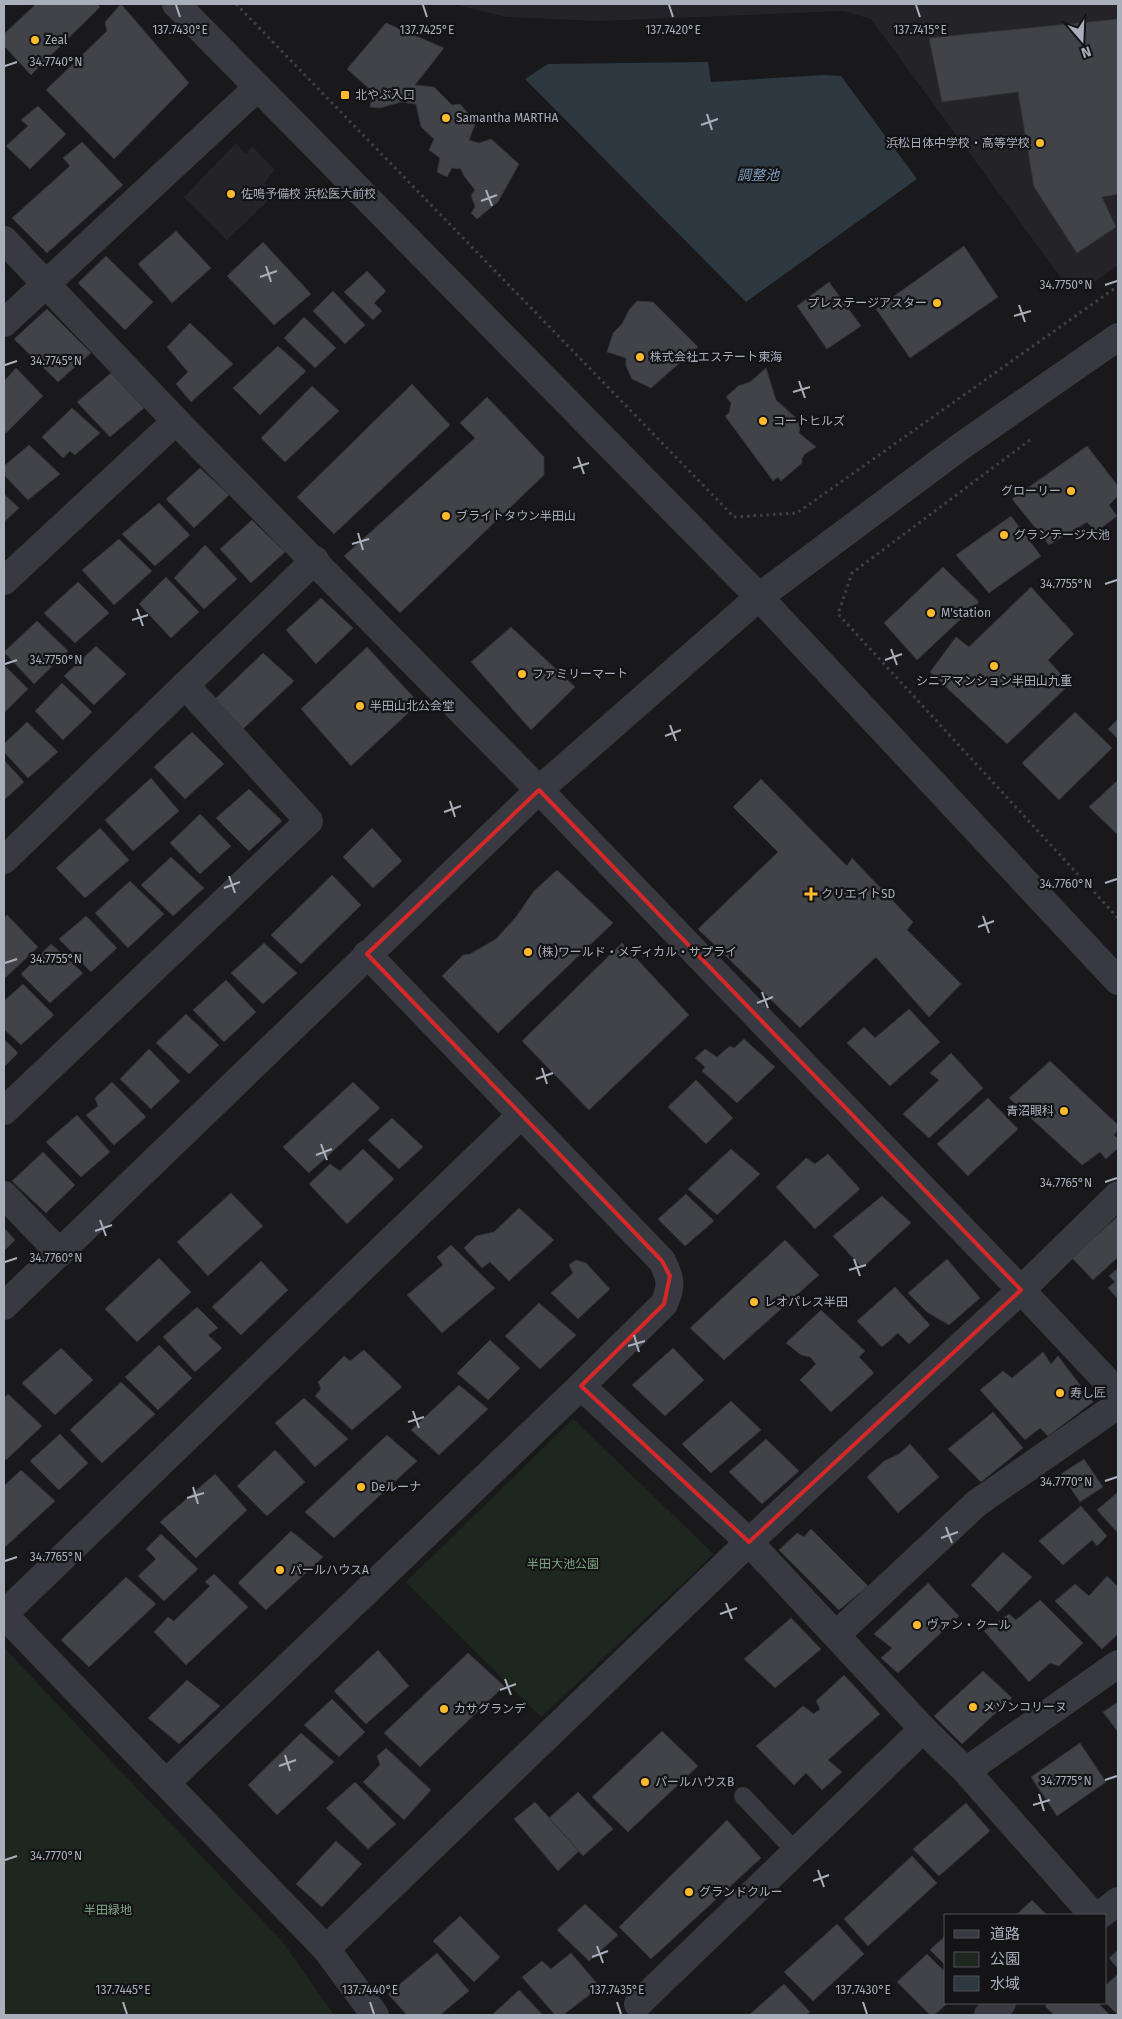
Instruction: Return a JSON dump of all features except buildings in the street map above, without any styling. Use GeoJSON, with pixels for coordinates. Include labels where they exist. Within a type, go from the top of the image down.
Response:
{"type":"FeatureCollection","features":[{"type":"Feature","properties":{"kind":"street"},"geometry":{"type":"LineString","coordinates":[[176,4],[759,598],[1118,981]]}},
{"type":"Feature","properties":{"kind":"street"},"geometry":{"type":"LineString","coordinates":[[4,323],[257,88]]}},
{"type":"Feature","properties":{"kind":"street"},"geometry":{"type":"LineString","coordinates":[[4,240],[46,282],[176,421],[315,560],[539,790],[1118,1392]]}},
{"type":"Feature","properties":{"kind":"street"},"geometry":{"type":"LineString","coordinates":[[4,1306],[539,790],[759,598],[960,447],[1118,337]]}},
{"type":"Feature","properties":{"kind":"street"},"geometry":{"type":"LineString","coordinates":[[4,581],[176,421]]}},
{"type":"Feature","properties":{"kind":"street"},"geometry":{"type":"LineString","coordinates":[[4,860],[315,560]]}},
{"type":"Feature","properties":{"kind":"street"},"geometry":{"type":"LineString","coordinates":[[4,1111],[309,820],[185,685]]}},
{"type":"Feature","properties":{"kind":"street"},"geometry":{"type":"LineString","coordinates":[[167,1782],[581,1386],[664,1304],[669,1292],[670,1276],[662,1261],[367,954]]}},
{"type":"Feature","properties":{"kind":"street"},"geometry":{"type":"LineString","coordinates":[[375,2015],[326,1949],[4,1614],[521,1115]]}},
{"type":"Feature","properties":{"kind":"street"},"geometry":{"type":"LineString","coordinates":[[4,1195],[60,1253]]}},
{"type":"Feature","properties":{"kind":"street"},"geometry":{"type":"LineString","coordinates":[[326,1949],[750,1542],[1020,1290],[1118,1195]]}},
{"type":"Feature","properties":{"kind":"street"},"geometry":{"type":"LineString","coordinates":[[581,1386],[750,1542],[924,1729],[966,1771],[1092,1914]]}},
{"type":"Feature","properties":{"kind":"street"},"geometry":{"type":"LineString","coordinates":[[836,1635],[977,1503],[1118,1405]]}},
{"type":"Feature","properties":{"kind":"street"},"geometry":{"type":"LineString","coordinates":[[966,1771],[1118,1664]]}},
{"type":"Feature","properties":{"kind":"street"},"geometry":{"type":"LineString","coordinates":[[638,2011],[796,1852],[924,1729]]}},
{"type":"Feature","properties":{"kind":"street"},"geometry":{"type":"LineString","coordinates":[[1101,1914],[1118,1901]]}},
{"type":"Feature","properties":{"kind":"street"},"geometry":{"type":"LineString","coordinates":[[988,2015],[1001,2004]]}},
{"type":"Feature","properties":{"kind":"lane"},"geometry":{"type":"LineString","coordinates":[[743,1796],[796,1852]]}},
{"type":"Feature","properties":{"kind":"path"},"geometry":{"type":"LineString","coordinates":[[236,4],[734,517],[797,513],[1118,286]]}},
{"type":"Feature","properties":{"kind":"path"},"geometry":{"type":"LineString","coordinates":[[1032,438],[852,573],[838,614],[1118,918]]}},
{"type":"Feature","properties":{"kind":"highlighted area"},"geometry":{"type":"Polygon","coordinates":[[[539,790],[1021,1290],[749,1542],[581,1386],[664,1304],[670,1276],[662,1261],[367,954],[539,790]]]}},
{"type":"Feature","properties":{"kind":"shaded area","name":"浜松日体中学校・高等学校"},"geometry":{"type":"Polygon","coordinates":[[[453,4],[1118,4],[1118,265],[1096,281],[1064,282],[871,19],[843,11],[599,21],[506,17],[453,4]]]}},
{"type":"Feature","properties":{"kind":"shaded area","name":"佐鳴予備校 浜松医大前校"},"geometry":{"type":"Polygon","coordinates":[[[236,143],[246,154],[252,146],[275,170],[264,183],[278,191],[227,240],[184,197],[236,143]]]}},
{"type":"Feature","properties":{"kind":"green space","name":"半田大池公園"},"geometry":{"type":"Polygon","coordinates":[[[573,1419],[714,1554],[541,1717],[406,1582],[573,1419]]]}},
{"type":"Feature","properties":{"kind":"green space","name":"半田緑地"},"geometry":{"type":"Polygon","coordinates":[[[4,1648],[282,1941],[334,2015],[4,2015],[4,1648]]]}},
{"type":"Feature","properties":{"kind":"water","name":"調整池"},"geometry":{"type":"Polygon","coordinates":[[[708,62],[711,82],[823,75],[841,76],[917,179],[746,302],[525,79],[548,64],[708,62]]]}},
{"type":"Feature","properties":{"kind":"place","name":"Zeal"},"geometry":{"type":"Point","coordinates":[35,40]}},
{"type":"Feature","properties":{"kind":"place","name":"北やぶ入口"},"geometry":{"type":"Point","coordinates":[345,95]}},
{"type":"Feature","properties":{"kind":"place","name":"Samantha MARTHA"},"geometry":{"type":"Point","coordinates":[446,118]}},
{"type":"Feature","properties":{"kind":"place","name":"浜松日体中学校・高等学校"},"geometry":{"type":"Point","coordinates":[1040,143]}},
{"type":"Feature","properties":{"kind":"place","name":"佐鳴予備校 浜松医大前校"},"geometry":{"type":"Point","coordinates":[231,194]}},
{"type":"Feature","properties":{"kind":"place","name":"プレステージアスター"},"geometry":{"type":"Point","coordinates":[937,303]}},
{"type":"Feature","properties":{"kind":"place","name":"株式会社エステート東海"},"geometry":{"type":"Point","coordinates":[640,357]}},
{"type":"Feature","properties":{"kind":"place","name":"コートヒルズ"},"geometry":{"type":"Point","coordinates":[763,421]}},
{"type":"Feature","properties":{"kind":"place","name":"グローリー"},"geometry":{"type":"Point","coordinates":[1071,491]}},
{"type":"Feature","properties":{"kind":"place","name":"ブライトタウン半田山"},"geometry":{"type":"Point","coordinates":[446,516]}},
{"type":"Feature","properties":{"kind":"place","name":"グランテージ大池"},"geometry":{"type":"Point","coordinates":[1004,535]}},
{"type":"Feature","properties":{"kind":"place","name":"M'station"},"geometry":{"type":"Point","coordinates":[931,613]}},
{"type":"Feature","properties":{"kind":"place","name":"シニアマンション半田山九重"},"geometry":{"type":"Point","coordinates":[994,666]}},
{"type":"Feature","properties":{"kind":"place","name":"ファミリーマート"},"geometry":{"type":"Point","coordinates":[522,674]}},
{"type":"Feature","properties":{"kind":"place","name":"半田山北公会堂"},"geometry":{"type":"Point","coordinates":[360,706]}},
{"type":"Feature","properties":{"kind":"place","name":"クリエイトSD"},"geometry":{"type":"Point","coordinates":[811,894]}},
{"type":"Feature","properties":{"kind":"place","name":"(株)ワールド・メディカル・サプライ"},"geometry":{"type":"Point","coordinates":[528,952]}},
{"type":"Feature","properties":{"kind":"place","name":"青沼眼科"},"geometry":{"type":"Point","coordinates":[1064,1111]}},
{"type":"Feature","properties":{"kind":"place","name":"レオパレス半田"},"geometry":{"type":"Point","coordinates":[754,1302]}},
{"type":"Feature","properties":{"kind":"place","name":"寿し匠"},"geometry":{"type":"Point","coordinates":[1060,1393]}},
{"type":"Feature","properties":{"kind":"place","name":"Deルーナ"},"geometry":{"type":"Point","coordinates":[361,1487]}},
{"type":"Feature","properties":{"kind":"place","name":"パールハウスA"},"geometry":{"type":"Point","coordinates":[280,1570]}},
{"type":"Feature","properties":{"kind":"place","name":"ヴァン・クール"},"geometry":{"type":"Point","coordinates":[917,1625]}},
{"type":"Feature","properties":{"kind":"place","name":"メゾンコリーヌ"},"geometry":{"type":"Point","coordinates":[973,1707]}},
{"type":"Feature","properties":{"kind":"place","name":"カサグランデ"},"geometry":{"type":"Point","coordinates":[444,1709]}},
{"type":"Feature","properties":{"kind":"place","name":"パールハウスB"},"geometry":{"type":"Point","coordinates":[645,1782]}},
{"type":"Feature","properties":{"kind":"place","name":"グランドクルー"},"geometry":{"type":"Point","coordinates":[689,1892]}}]}
